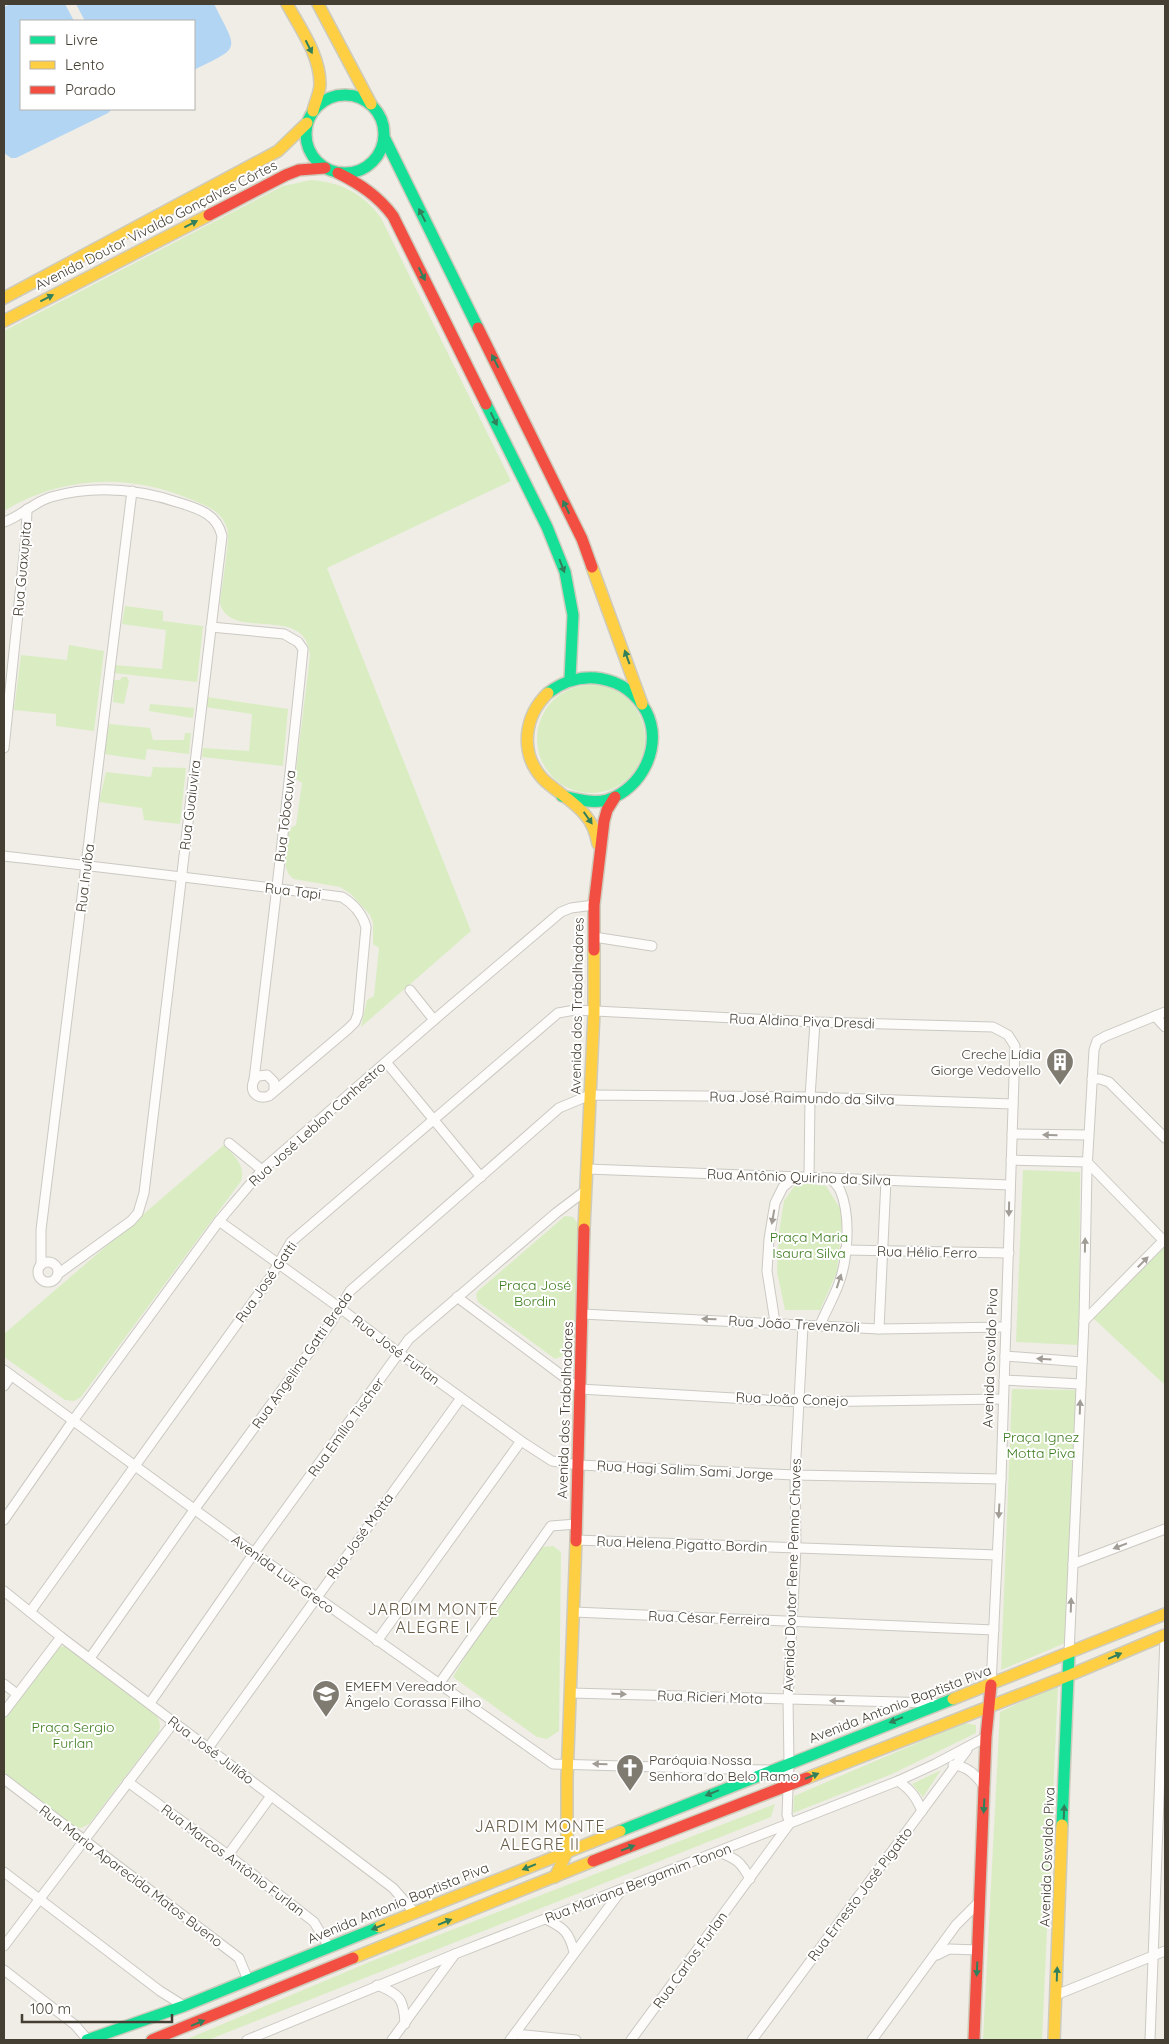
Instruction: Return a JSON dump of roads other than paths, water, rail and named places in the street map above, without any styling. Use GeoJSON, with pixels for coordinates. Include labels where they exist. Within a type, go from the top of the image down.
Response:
{"type":"FeatureCollection","features":[{"type":"Feature","properties":{"kind":"street"},"geometry":{"type":"LineString","coordinates":[[287,4],[319,72],[320,86],[313,111],[307,123],[306,136],[309,148],[315,159],[325,168],[338,172],[373,192],[393,216],[547,527],[567,577],[573,622],[574,649],[570,679]]}},
{"type":"Feature","properties":{"kind":"street"},"geometry":{"type":"LineString","coordinates":[[318,4],[371,104],[382,120],[385,139],[582,540],[642,704],[651,723],[653,745],[648,765],[636,783],[615,797],[598,802],[580,801],[562,796],[542,780],[530,759],[527,734],[533,710],[549,691],[570,679],[597,676],[623,685],[642,704]]}},
{"type":"Feature","properties":{"kind":"street"},"geometry":{"type":"LineString","coordinates":[[313,111],[322,102],[334,96],[347,94],[360,97],[371,104]]}},
{"type":"Feature","properties":{"kind":"street","name":"Avenida Doutor Vivaldo Gonçalves Côrtes"},"geometry":{"type":"LineString","coordinates":[[4,298],[278,151],[307,123]]}},
{"type":"Feature","properties":{"kind":"street"},"geometry":{"type":"LineString","coordinates":[[338,172],[351,173],[363,169],[377,156],[385,139]]}},
{"type":"Feature","properties":{"kind":"street","name":"Avenida Doutor Vivaldo Gonçalves Côrtes"},"geometry":{"type":"LineString","coordinates":[[4,321],[286,175],[299,170],[325,168]]}},
{"type":"Feature","properties":{"kind":"street","name":"Rua Guaiuvira"},"geometry":{"type":"LineString","coordinates":[[4,522],[49,498],[72,492],[132,491],[158,496],[199,509],[210,515],[220,527],[222,536],[141,1205],[138,1213],[130,1220],[58,1274]]}},
{"type":"Feature","properties":{"kind":"street","name":"Rua Inuíba"},"geometry":{"type":"LineString","coordinates":[[41,1265],[41,1230],[132,491]]}},
{"type":"Feature","properties":{"kind":"street","name":"Rua Guaxupita"},"geometry":{"type":"LineString","coordinates":[[4,748],[26,536],[27,509]]}},
{"type":"Feature","properties":{"kind":"street","name":"Rua Tobocuva"},"geometry":{"type":"LineString","coordinates":[[211,627],[284,634],[298,642],[303,649],[292,760],[254,1080]]}},
{"type":"Feature","properties":{"kind":"street","name":"Avenida dos Trabalhadores"},"geometry":{"type":"LineString","coordinates":[[562,796],[580,808],[591,822],[600,850]]}},
{"type":"Feature","properties":{"kind":"street","name":"Avenida dos Trabalhadores"},"geometry":{"type":"LineString","coordinates":[[555,1877],[567,1852],[585,1191],[594,1012],[594,905],[604,821],[607,810],[615,797]]}},
{"type":"Feature","properties":{"kind":"street","name":"Rua Tapi"},"geometry":{"type":"LineString","coordinates":[[4,856],[342,897],[350,902],[364,917],[366,927],[358,1014],[355,1022],[274,1091]]}},
{"type":"Feature","properties":{"kind":"street","name":"Rua José Leblon Canhestro"},"geometry":{"type":"LineString","coordinates":[[4,1520],[72,1422],[219,1222],[262,1170],[561,912],[571,908],[594,905]]}},
{"type":"Feature","properties":{"kind":"street"},"geometry":{"type":"LineString","coordinates":[[594,937],[652,946]]}},
{"type":"Feature","properties":{"kind":"street"},"geometry":{"type":"LineString","coordinates":[[410,990],[434,1020]]}},
{"type":"Feature","properties":{"kind":"street","name":"Rua José Gatti"},"geometry":{"type":"LineString","coordinates":[[30,1612],[270,1278],[291,1242],[558,1013],[575,1010],[594,1012]]}},
{"type":"Feature","properties":{"kind":"street","name":"Rua Aldina Piva Dresdi"},"geometry":{"type":"LineString","coordinates":[[594,1012],[993,1028],[1008,1035]]}},
{"type":"Feature","properties":{"kind":"street"},"geometry":{"type":"LineString","coordinates":[[1070,1653],[1084,1321],[1088,1135],[1094,1050],[1097,1041],[1165,1012]]}},
{"type":"Feature","properties":{"kind":"street"},"geometry":{"type":"LineString","coordinates":[[1155,1016],[1165,1027]]}},
{"type":"Feature","properties":{"kind":"street"},"geometry":{"type":"LineString","coordinates":[[809,1177],[810,1097],[815,1022]]}},
{"type":"Feature","properties":{"kind":"street","name":"Avenida Osvaldo Piva"},"geometry":{"type":"LineString","coordinates":[[991,1685],[1001,1479],[1015,1046],[1008,1035]]}},
{"type":"Feature","properties":{"kind":"street"},"geometry":{"type":"LineString","coordinates":[[386,1062],[481,1177]]}},
{"type":"Feature","properties":{"kind":"street"},"geometry":{"type":"LineString","coordinates":[[267,1075],[274,1082],[274,1091],[269,1096],[263,1098],[257,1096],[253,1091],[252,1085],[254,1080],[258,1076],[267,1075]]}},
{"type":"Feature","properties":{"kind":"street"},"geometry":{"type":"LineString","coordinates":[[1092,1079],[1108,1082],[1165,1138]]}},
{"type":"Feature","properties":{"kind":"street","name":"Rua José Raimundo da Silva"},"geometry":{"type":"LineString","coordinates":[[590,1095],[810,1097],[1013,1104]]}},
{"type":"Feature","properties":{"kind":"street","name":"Rua Angelina Gatti Breda"},"geometry":{"type":"LineString","coordinates":[[90,1658],[340,1308],[350,1291],[559,1108],[590,1095]]}},
{"type":"Feature","properties":{"kind":"street"},"geometry":{"type":"LineString","coordinates":[[1012,1134],[1088,1135]]}},
{"type":"Feature","properties":{"kind":"street"},"geometry":{"type":"LineString","coordinates":[[229,1143],[262,1170]]}},
{"type":"Feature","properties":{"kind":"street"},"geometry":{"type":"LineString","coordinates":[[1011,1160],[1087,1162],[1165,1240],[1084,1321]]}},
{"type":"Feature","properties":{"kind":"street","name":"Rua Antônio Quirino da Silva"},"geometry":{"type":"LineString","coordinates":[[587,1169],[1010,1185]]}},
{"type":"Feature","properties":{"kind":"street"},"geometry":{"type":"LineString","coordinates":[[775,1322],[767,1271],[769,1238],[775,1203],[783,1187],[796,1176]]}},
{"type":"Feature","properties":{"kind":"street"},"geometry":{"type":"LineString","coordinates":[[820,1325],[840,1281],[847,1224],[840,1190],[831,1178]]}},
{"type":"Feature","properties":{"kind":"street"},"geometry":{"type":"LineString","coordinates":[[880,1329],[886,1180]]}},
{"type":"Feature","properties":{"kind":"street","name":"Rua Emílio Tischer"},"geometry":{"type":"LineString","coordinates":[[150,1703],[254,1553],[409,1339],[556,1213],[585,1191]]}},
{"type":"Feature","properties":{"kind":"street","name":"Rua José Furlan"},"geometry":{"type":"LineString","coordinates":[[219,1222],[340,1308],[521,1442],[552,1461],[579,1465]]}},
{"type":"Feature","properties":{"kind":"street","name":"Rua Hélio Ferro"},"geometry":{"type":"LineString","coordinates":[[845,1250],[1008,1253]]}},
{"type":"Feature","properties":{"kind":"street"},"geometry":{"type":"LineString","coordinates":[[46,1262],[53,1263],[57,1268],[58,1274],[55,1280],[49,1283],[42,1281],[38,1277],[37,1270],[46,1262]]}},
{"type":"Feature","properties":{"kind":"street"},"geometry":{"type":"LineString","coordinates":[[457,1297],[580,1388]]}},
{"type":"Feature","properties":{"kind":"street","name":"Rua João Trevenzoli"},"geometry":{"type":"LineString","coordinates":[[582,1314],[775,1322],[803,1326],[820,1325],[880,1329],[1006,1327]]}},
{"type":"Feature","properties":{"kind":"street","name":"Avenida Doutor Rene Penna Chaves"},"geometry":{"type":"LineString","coordinates":[[790,1823],[787,1815],[789,1763],[788,1699],[796,1548],[796,1475],[803,1326]]}},
{"type":"Feature","properties":{"kind":"street"},"geometry":{"type":"LineString","coordinates":[[1005,1356],[1082,1362]]}},
{"type":"Feature","properties":{"kind":"street"},"geometry":{"type":"LineString","coordinates":[[4,1386],[6,1375]]}},
{"type":"Feature","properties":{"kind":"street","name":"Avenida Luiz Greco"},"geometry":{"type":"LineString","coordinates":[[6,1375],[315,1597],[553,1764],[771,1770]]}},
{"type":"Feature","properties":{"kind":"street"},"geometry":{"type":"LineString","coordinates":[[1004,1380],[1081,1384]]}},
{"type":"Feature","properties":{"kind":"street","name":"Rua João Conejo"},"geometry":{"type":"LineString","coordinates":[[580,1388],[800,1402],[1003,1399]]}},
{"type":"Feature","properties":{"kind":"street","name":"Rua José Motta"},"geometry":{"type":"LineString","coordinates":[[208,1748],[315,1597],[461,1398]]}},
{"type":"Feature","properties":{"kind":"street"},"geometry":{"type":"LineString","coordinates":[[377,1641],[521,1442]]}},
{"type":"Feature","properties":{"kind":"street","name":"Rua Hagi Salim Sami Jorge"},"geometry":{"type":"LineString","coordinates":[[579,1465],[796,1475],[1001,1479]]}},
{"type":"Feature","properties":{"kind":"street"},"geometry":{"type":"LineString","coordinates":[[439,1684],[551,1526],[576,1524]]}},
{"type":"Feature","properties":{"kind":"street"},"geometry":{"type":"LineString","coordinates":[[1073,1564],[1165,1529]]}},
{"type":"Feature","properties":{"kind":"street","name":"Rua Helena Pigatto Bordin"},"geometry":{"type":"LineString","coordinates":[[576,1540],[997,1555]]}},
{"type":"Feature","properties":{"kind":"street","name":"Rua José Julião"},"geometry":{"type":"LineString","coordinates":[[4,1591],[61,1637],[393,1888],[415,1913]]}},
{"type":"Feature","properties":{"kind":"street","name":"Rua César Ferreira"},"geometry":{"type":"LineString","coordinates":[[574,1612],[994,1630]]}},
{"type":"Feature","properties":{"kind":"street","name":"Avenida Antonio Baptista Piva"},"geometry":{"type":"LineString","coordinates":[[88,2040],[184,2006],[480,1886],[938,1703],[991,1685],[1165,1614]]}},
{"type":"Feature","properties":{"kind":"street"},"geometry":{"type":"LineString","coordinates":[[141,2020],[160,2039],[580,1866],[788,1786],[1165,1636],[1150,2040]]}},
{"type":"Feature","properties":{"kind":"street"},"geometry":{"type":"LineString","coordinates":[[4,1712],[61,1637]]}},
{"type":"Feature","properties":{"kind":"street","name":"Avenida Osvaldo Piva"},"geometry":{"type":"LineString","coordinates":[[1054,2040],[1070,1653]]}},
{"type":"Feature","properties":{"kind":"street"},"geometry":{"type":"LineString","coordinates":[[4,1684],[17,1694]]}},
{"type":"Feature","properties":{"kind":"street"},"geometry":{"type":"LineString","coordinates":[[974,2040],[986,1737],[991,1685]]}},
{"type":"Feature","properties":{"kind":"street","name":"Rua Ricieri Mota"},"geometry":{"type":"LineString","coordinates":[[571,1693],[938,1703]]}},
{"type":"Feature","properties":{"kind":"street"},"geometry":{"type":"LineString","coordinates":[[4,1946],[174,1722]]}},
{"type":"Feature","properties":{"kind":"street","name":"Rua Mariana Bergamim Tonon"},"geometry":{"type":"LineString","coordinates":[[247,2040],[377,1985],[898,1781],[968,1748],[986,1737]]}},
{"type":"Feature","properties":{"kind":"street","name":"Rua Ernesto José Pigatto"},"geometry":{"type":"LineString","coordinates":[[752,2040],[968,1748]]}},
{"type":"Feature","properties":{"kind":"street","name":"Rua Mariana Bergamim Tonon"},"geometry":{"type":"LineString","coordinates":[[935,1764],[963,1767],[978,1777],[985,1788]]}},
{"type":"Feature","properties":{"kind":"street","name":"Rua Maria Aparecida Matos Bueno"},"geometry":{"type":"LineString","coordinates":[[4,1779],[239,1958],[248,1980]]}},
{"type":"Feature","properties":{"kind":"street"},"geometry":{"type":"LineString","coordinates":[[898,1781],[909,1788],[916,1796],[922,1811]]}},
{"type":"Feature","properties":{"kind":"street","name":"Rua Marcos Antônio Furlan"},"geometry":{"type":"LineString","coordinates":[[128,1782],[228,1855],[314,1922],[329,1947]]}},
{"type":"Feature","properties":{"kind":"street"},"geometry":{"type":"LineString","coordinates":[[228,1855],[271,1796]]}},
{"type":"Feature","properties":{"kind":"street","name":"Rua Carlos Furlan"},"geometry":{"type":"LineString","coordinates":[[631,2040],[790,1823]]}},
{"type":"Feature","properties":{"kind":"street"},"geometry":{"type":"LineString","coordinates":[[567,1852],[572,1860],[580,1866]]}},
{"type":"Feature","properties":{"kind":"street"},"geometry":{"type":"LineString","coordinates":[[719,1852],[732,1857],[742,1864],[750,1879]]}},
{"type":"Feature","properties":{"kind":"street"},"geometry":{"type":"LineString","coordinates":[[4,1872],[160,1991],[184,2006]]}},
{"type":"Feature","properties":{"kind":"street"},"geometry":{"type":"LineString","coordinates":[[480,1886],[486,1892],[486,1905]]}},
{"type":"Feature","properties":{"kind":"street"},"geometry":{"type":"LineString","coordinates":[[513,2037],[620,1891]]}},
{"type":"Feature","properties":{"kind":"street"},"geometry":{"type":"LineString","coordinates":[[872,2040],[964,1916],[980,1901]]}},
{"type":"Feature","properties":{"kind":"street"},"geometry":{"type":"LineString","coordinates":[[546,1919],[561,1926],[570,1936],[574,1952]]}},
{"type":"Feature","properties":{"kind":"street"},"geometry":{"type":"LineString","coordinates":[[934,1956],[949,1948],[978,1950]]}},
{"type":"Feature","properties":{"kind":"street"},"geometry":{"type":"LineString","coordinates":[[1056,1995],[1165,1951]]}},
{"type":"Feature","properties":{"kind":"street"},"geometry":{"type":"LineString","coordinates":[[392,2040],[455,1954]]}},
{"type":"Feature","properties":{"kind":"street"},"geometry":{"type":"LineString","coordinates":[[4,1970],[75,2025],[88,2040]]}},
{"type":"Feature","properties":{"kind":"street"},"geometry":{"type":"LineString","coordinates":[[377,1985],[400,1998],[404,2010],[405,2024]]}},
{"type":"Feature","properties":{"kind":"street"},"geometry":{"type":"LineString","coordinates":[[513,2037],[576,2040]]}},
{"type":"Feature","properties":{"kind":"water"},"geometry":{"type":"Polygon","coordinates":[[[11,4],[65,4],[73,20],[20,20],[20,110],[111,110],[16,158],[11,158],[4,153],[4,7],[11,4]]]}},
{"type":"Feature","properties":{"kind":"water"},"geometry":{"type":"Polygon","coordinates":[[[76,4],[214,4],[228,31],[231,46],[221,56],[195,69],[195,20],[84,20],[76,4]]]}},
{"type":"Feature","properties":{"kind":"place","name":"Creche Lídia Giorge Vedovello"},"geometry":{"type":"Point","coordinates":[1060,1086]}},
{"type":"Feature","properties":{"kind":"place","name":"EMEFM Vereador Ângelo Corassa Filho"},"geometry":{"type":"Point","coordinates":[326,1718]}},
{"type":"Feature","properties":{"kind":"place","name":"Paróquia Nossa Senhora do Belo Ramo"},"geometry":{"type":"Point","coordinates":[630,1792]}},
{"type":"Feature","properties":{"kind":"district","name":"JARDIM MONTE ALEGRE I"},"geometry":{"type":"Point","coordinates":[433,1618]}},
{"type":"Feature","properties":{"kind":"district","name":"JARDIM MONTE ALEGRE II"},"geometry":{"type":"Point","coordinates":[540,1835]}},
{"type":"Feature","properties":{"kind":"park label","name":"Praça Maria Isaura Silva"},"geometry":{"type":"Point","coordinates":[809,1246]}},
{"type":"Feature","properties":{"kind":"park label","name":"Praça José Bordin"},"geometry":{"type":"Point","coordinates":[535,1294]}},
{"type":"Feature","properties":{"kind":"park label","name":"Praça Ignez Motta Piva"},"geometry":{"type":"Point","coordinates":[1041,1445]}},
{"type":"Feature","properties":{"kind":"park label","name":"Praça Sergio Furlan"},"geometry":{"type":"Point","coordinates":[73,1735]}}]}
